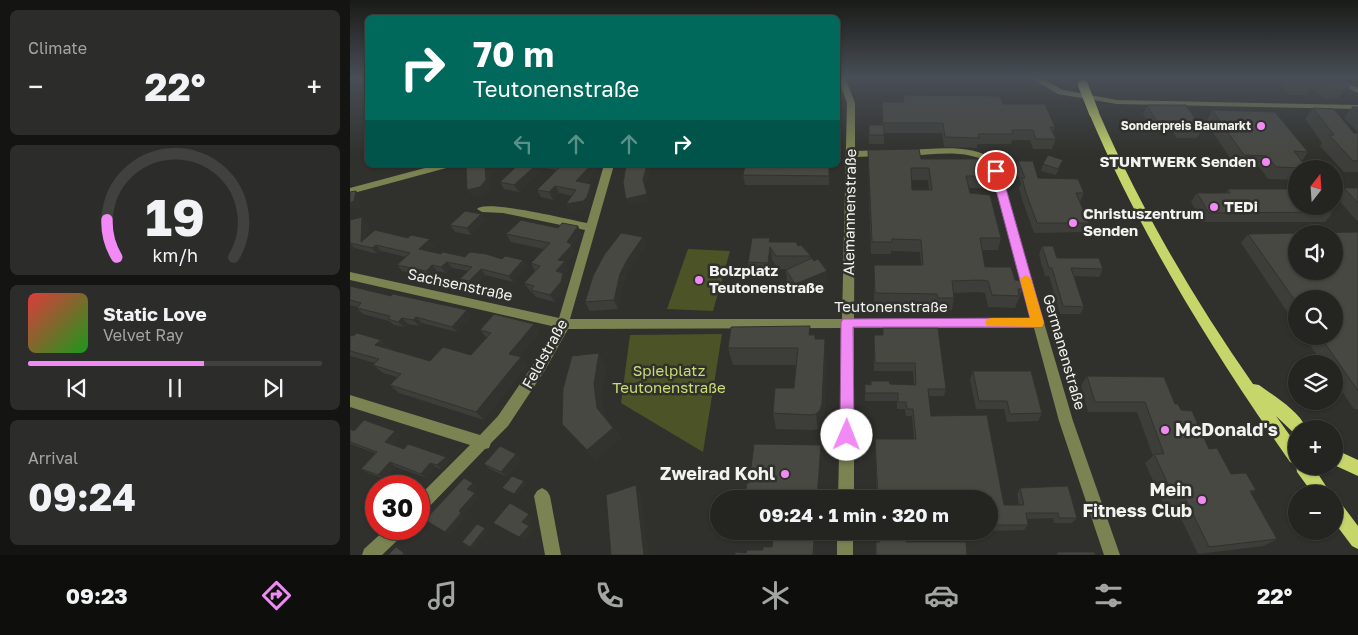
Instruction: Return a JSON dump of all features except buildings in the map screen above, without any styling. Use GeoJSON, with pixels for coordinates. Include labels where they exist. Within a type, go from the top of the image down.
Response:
{"type":"FeatureCollection","features":[{"type":"Feature","properties":{"kind":"main road"},"geometry":{"type":"LineString","coordinates":[[1090,103],[1114,162],[1165,260],[1243,382],[1288,447]]}},
{"type":"Feature","properties":{"kind":"main road"},"geometry":{"type":"LineString","coordinates":[[1243,382],[1291,420]]}},
{"type":"Feature","properties":{"kind":"main road"},"geometry":{"type":"LineString","coordinates":[[1343,461],[1358,468]]}},
{"type":"Feature","properties":{"kind":"main road"},"geometry":{"type":"LineString","coordinates":[[1343,520],[1358,540]]}},
{"type":"Feature","properties":{"kind":"street","name":"Alemannenstraße"},"geometry":{"type":"LineString","coordinates":[[846,490],[847,322],[852,154],[851,103]]}},
{"type":"Feature","properties":{"kind":"street"},"geometry":{"type":"LineString","coordinates":[[1155,103],[1358,107]]}},
{"type":"Feature","properties":{"kind":"street","name":"Germanenstraße"},"geometry":{"type":"LineString","coordinates":[[852,154],[967,152],[988,158],[992,162],[1075,448],[1112,555]]}},
{"type":"Feature","properties":{"kind":"street"},"geometry":{"type":"LineString","coordinates":[[350,191],[439,167]]}},
{"type":"Feature","properties":{"kind":"street","name":"Feldstraße"},"geometry":{"type":"LineString","coordinates":[[430,496],[484,443],[518,400],[564,324],[608,167]]}},
{"type":"Feature","properties":{"kind":"street"},"geometry":{"type":"LineString","coordinates":[[482,209],[503,210],[592,228]]}},
{"type":"Feature","properties":{"kind":"street","name":"Sachsenstraße"},"geometry":{"type":"LineString","coordinates":[[350,276],[564,324]]}},
{"type":"Feature","properties":{"kind":"street","name":"Teutonenstraße"},"geometry":{"type":"LineString","coordinates":[[564,324],[1038,323]]}},
{"type":"Feature","properties":{"kind":"street"},"geometry":{"type":"LineString","coordinates":[[350,401],[484,443]]}},
{"type":"Feature","properties":{"kind":"street"},"geometry":{"type":"LineString","coordinates":[[542,496],[553,555]]}},
{"type":"Feature","properties":{"kind":"street"},"geometry":{"type":"LineString","coordinates":[[370,555],[386,540]]}},
{"type":"Feature","properties":{"kind":"street"},"geometry":{"type":"LineString","coordinates":[[845,540],[845,555]]}},
{"type":"Feature","properties":{"kind":"green space","name":"Bolzplatz Teutonenstraße"},"geometry":{"type":"Polygon","coordinates":[[[688,249],[730,251],[713,311],[667,309],[688,249]]]}},
{"type":"Feature","properties":{"kind":"green space","name":"Spielplatz Teutonenstraße"},"geometry":{"type":"Polygon","coordinates":[[[722,334],[703,452],[621,403],[630,335],[722,334]]]}},
{"type":"Feature","properties":{"kind":"slow traffic"},"geometry":{"type":"LineString","coordinates":[[992,323],[1038,323],[1026,279]]}},
{"type":"Feature","properties":{"kind":"place","name":"Sonderpreis Baumarkt"},"geometry":{"type":"Point","coordinates":[1261,126]}},
{"type":"Feature","properties":{"kind":"place","name":"STUNTWERK Senden"},"geometry":{"type":"Point","coordinates":[1266,162]}},
{"type":"Feature","properties":{"kind":"place","name":"TEDi"},"geometry":{"type":"Point","coordinates":[1214,207]}},
{"type":"Feature","properties":{"kind":"place","name":"Christuszentrum Senden"},"geometry":{"type":"Point","coordinates":[1073,223]}},
{"type":"Feature","properties":{"kind":"place","name":"Bolzplatz Teutonenstraße"},"geometry":{"type":"Point","coordinates":[699,280]}},
{"type":"Feature","properties":{"kind":"place","name":"McDonald's"},"geometry":{"type":"Point","coordinates":[1165,430]}},
{"type":"Feature","properties":{"kind":"place","name":"Zweirad Kohl"},"geometry":{"type":"Point","coordinates":[785,474]}},
{"type":"Feature","properties":{"kind":"place","name":"Mein Fitness Club"},"geometry":{"type":"Point","coordinates":[1202,500]}},
{"type":"Feature","properties":{"kind":"route"},"geometry":{"type":"LineString","coordinates":[[847,435],[847,322],[1038,323],[996,171]]}}]}
